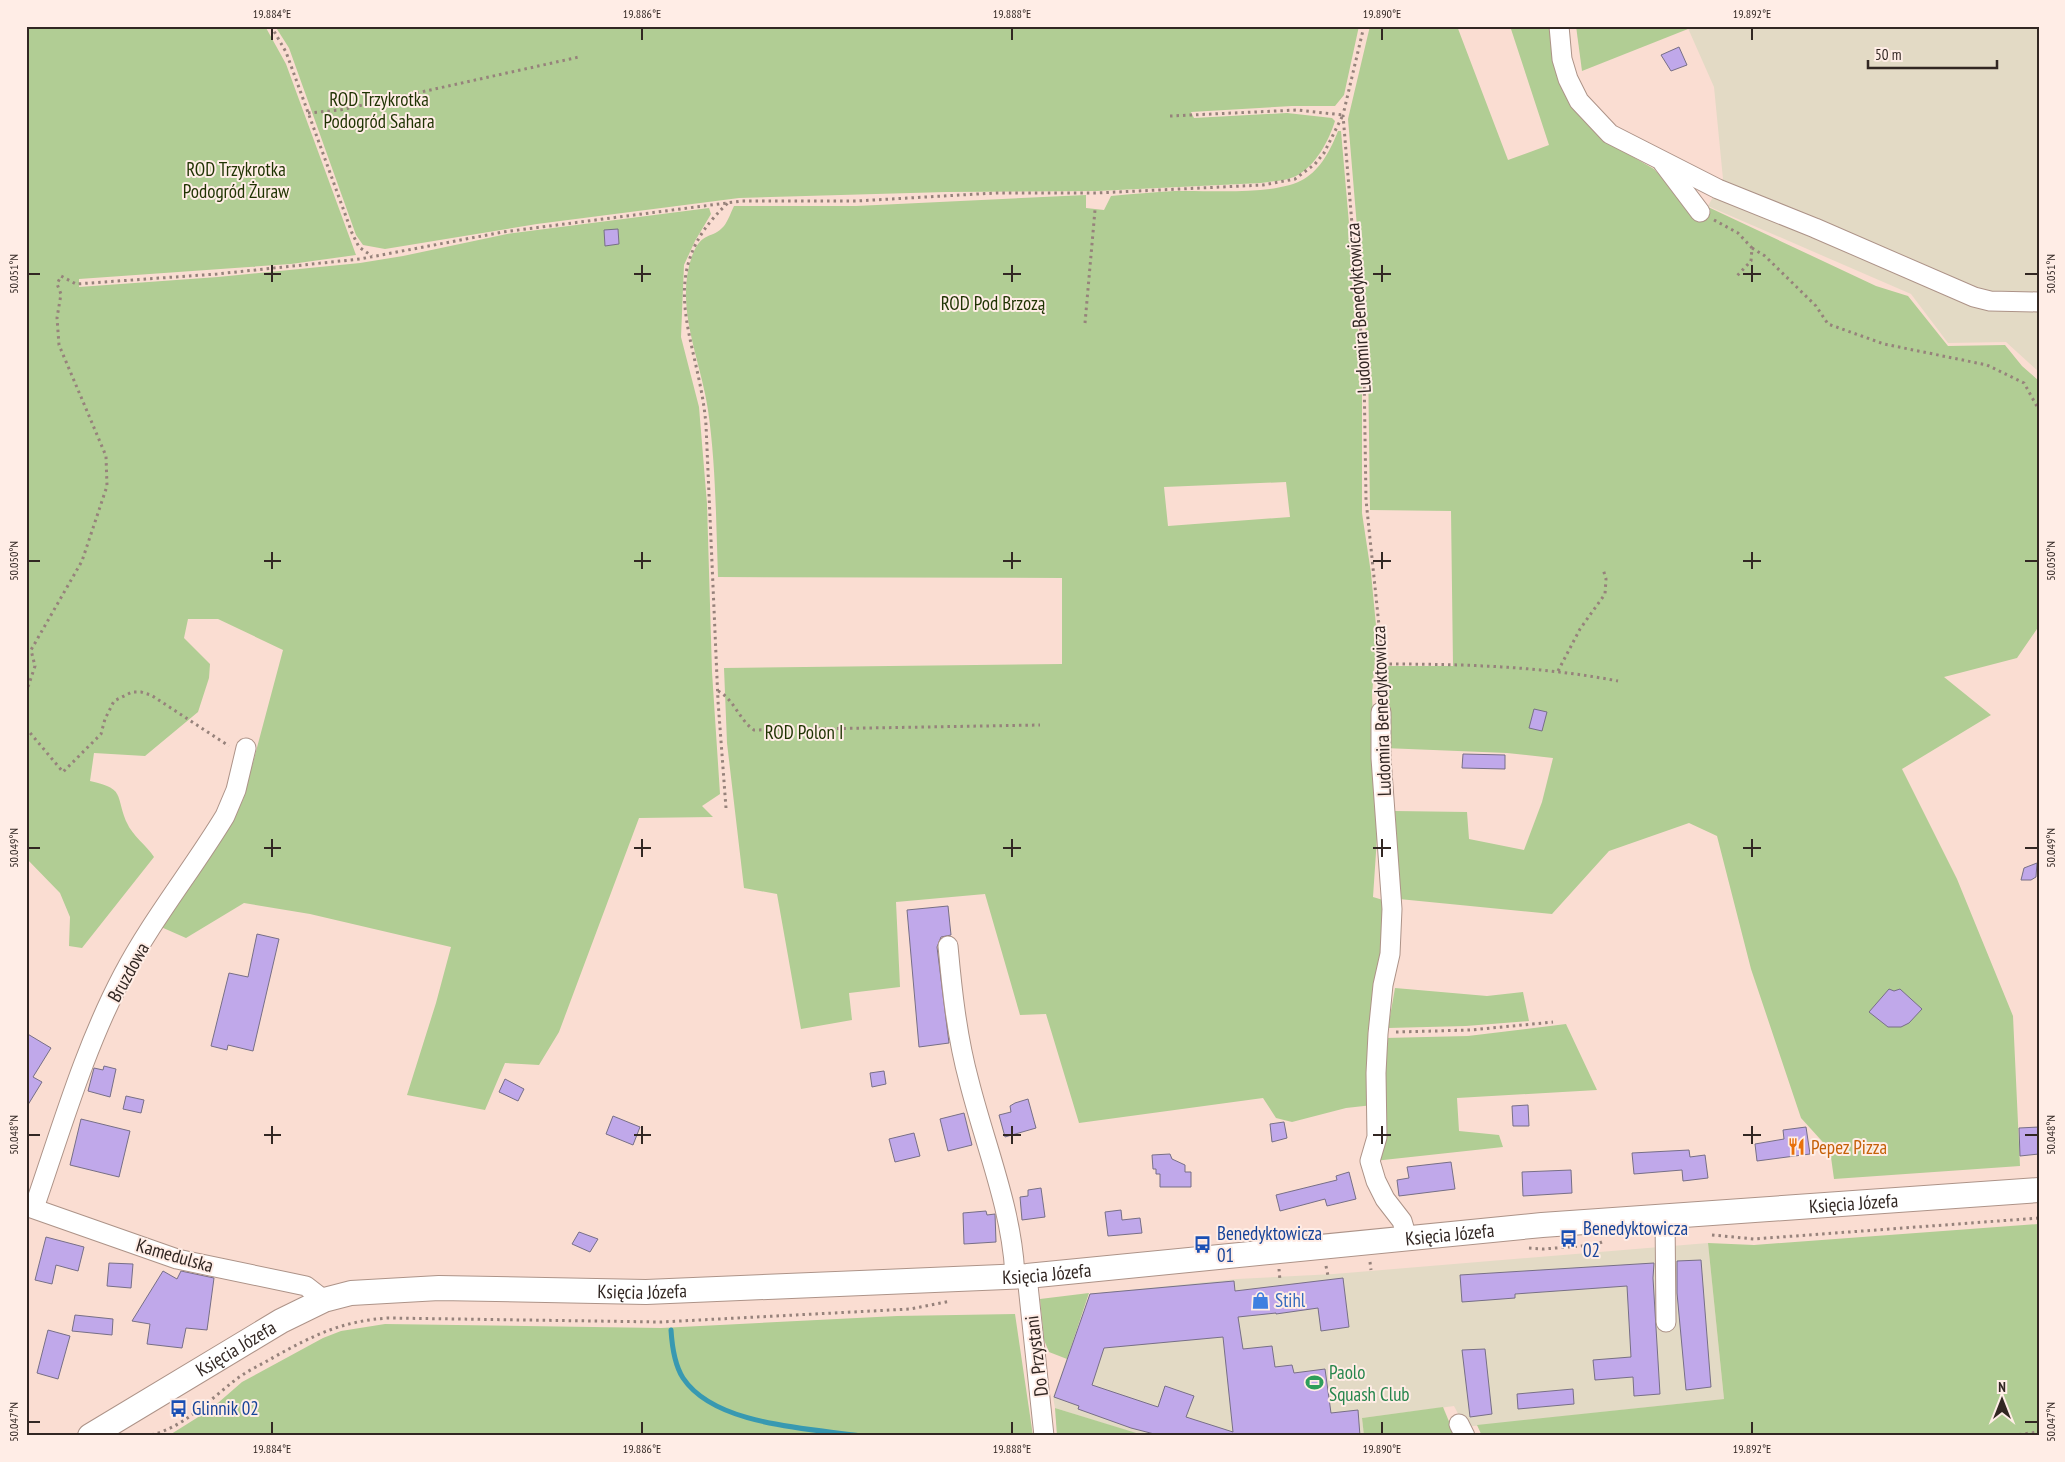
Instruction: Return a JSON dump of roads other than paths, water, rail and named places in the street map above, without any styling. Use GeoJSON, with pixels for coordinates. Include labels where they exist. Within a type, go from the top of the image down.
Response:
{"type":"FeatureCollection","features":[{"type":"Feature","properties":{"kind":"main road","name":"Księcia Józefa"},"geometry":{"type":"LineString","coordinates":[[90,1436],[281,1321],[324,1300],[351,1293],[439,1288],[646,1292],[1021,1276],[1406,1238],[1665,1215],[2039,1190]]}},
{"type":"Feature","properties":{"kind":"street"},"geometry":{"type":"LineString","coordinates":[[1559,26],[1562,59],[1568,79],[1579,101],[1610,134],[1718,189],[1815,228],[1974,297],[1990,301],[2039,302]]}},
{"type":"Feature","properties":{"kind":"street"},"geometry":{"type":"LineString","coordinates":[[1661,160],[1700,212]]}},
{"type":"Feature","properties":{"kind":"street","name":"Ludomira Benedyktowicza"},"geometry":{"type":"LineString","coordinates":[[1381,712],[1381,758],[1392,909],[1390,954],[1383,986],[1378,1034],[1376,1073],[1378,1137],[1371,1166],[1386,1199],[1402,1221],[1406,1238]]}},
{"type":"Feature","properties":{"kind":"street","name":"Bruzdowa"},"geometry":{"type":"LineString","coordinates":[[30,1207],[89,1050],[123,974],[225,816],[236,790],[245,753]]}},
{"type":"Feature","properties":{"kind":"street","name":"Do Przystani"},"geometry":{"type":"LineString","coordinates":[[948,946],[952,990],[968,1079],[1007,1218],[1021,1276],[1044,1436]]}},
{"type":"Feature","properties":{"kind":"street","name":"Kamedulska"},"geometry":{"type":"LineString","coordinates":[[30,1207],[177,1259],[306,1286],[324,1300]]}},
{"type":"Feature","properties":{"kind":"street"},"geometry":{"type":"LineString","coordinates":[[1665,1215],[1666,1322]]}},
{"type":"Feature","properties":{"kind":"waterway"},"geometry":{"type":"LineString","coordinates":[[671,1330],[673,1349],[683,1378],[698,1394],[717,1406],[764,1422],[861,1436]]}},
{"type":"Feature","properties":{"kind":"place","name":"Pepez Pizza"},"geometry":{"type":"Point","coordinates":[1797,1147]}},
{"type":"Feature","properties":{"kind":"place","name":"Benedyktowicza 02"},"geometry":{"type":"Point","coordinates":[1569,1239]}},
{"type":"Feature","properties":{"kind":"place","name":"Benedyktowicza 01"},"geometry":{"type":"Point","coordinates":[1203,1244]}},
{"type":"Feature","properties":{"kind":"place","name":"Stihl"},"geometry":{"type":"Point","coordinates":[1261,1300]}},
{"type":"Feature","properties":{"kind":"place","name":"Paolo Squash Club"},"geometry":{"type":"Point","coordinates":[1315,1383]}},
{"type":"Feature","properties":{"kind":"place","name":"Glinnik 02"},"geometry":{"type":"Point","coordinates":[178,1408]}},
{"type":"Feature","properties":{"kind":"park label","name":"ROD Trzykrotka Podogród Sahara"},"geometry":{"type":"Point","coordinates":[379,110]}},
{"type":"Feature","properties":{"kind":"park label","name":"ROD Trzykrotka Podogród Żuraw"},"geometry":{"type":"Point","coordinates":[236,180]}},
{"type":"Feature","properties":{"kind":"park label","name":"ROD Pod Brzozą"},"geometry":{"type":"Point","coordinates":[993,303]}},
{"type":"Feature","properties":{"kind":"park label","name":"ROD Polon I"},"geometry":{"type":"Point","coordinates":[804,732]}}]}
